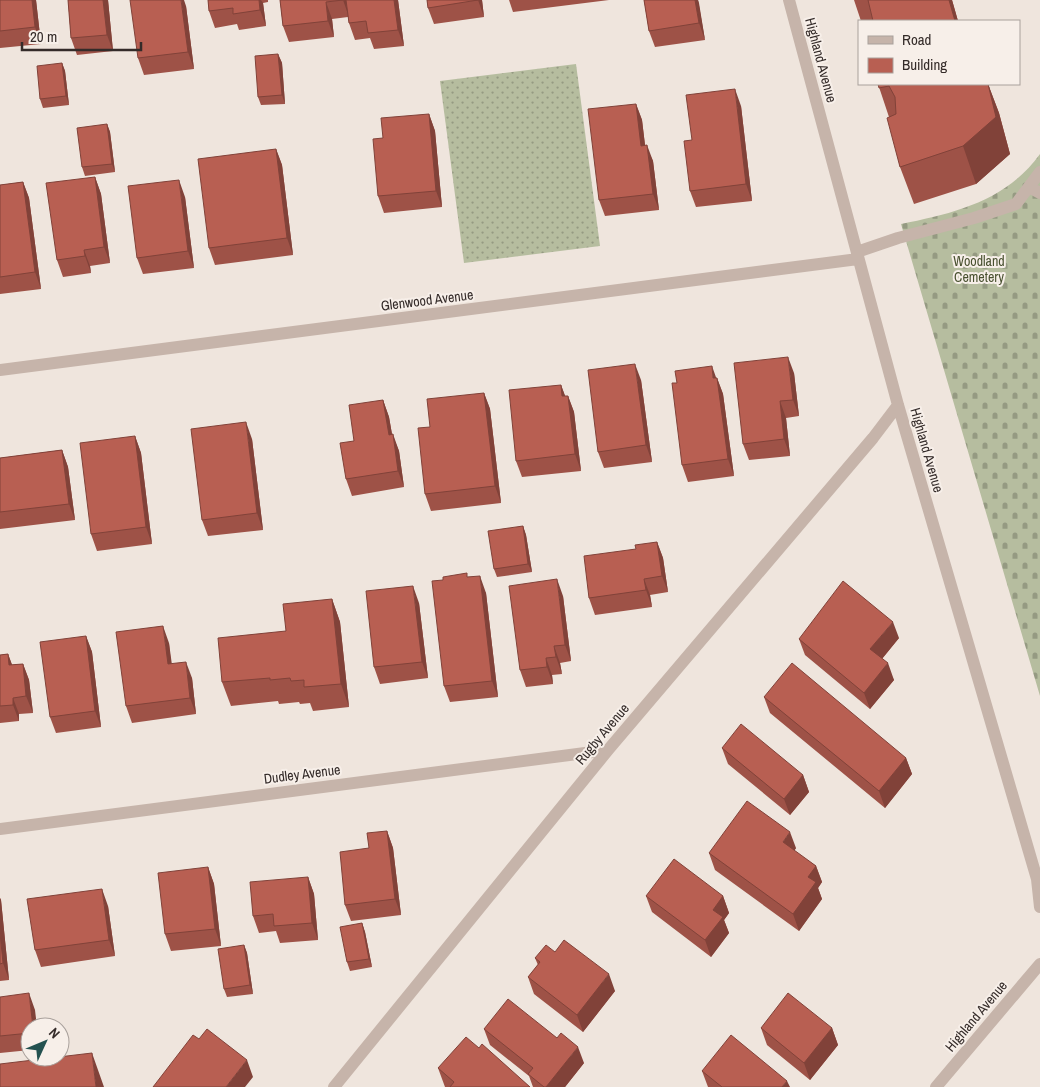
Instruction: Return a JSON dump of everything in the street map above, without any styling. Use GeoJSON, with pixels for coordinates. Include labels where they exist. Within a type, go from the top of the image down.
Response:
{"type":"FeatureCollection","features":[{"type":"Feature","properties":{"kind":"street","name":"Highland Avenue"},"geometry":{"type":"LineString","coordinates":[[789,0],[898,406],[1037,880],[1040,908]]}},
{"type":"Feature","properties":{"kind":"street","name":"Glenwood Avenue"},"geometry":{"type":"LineString","coordinates":[[0,370],[857,256],[898,238],[974,218],[1016,204],[1034,190],[1040,172]]}},
{"type":"Feature","properties":{"kind":"street","name":"Rugby Avenue"},"geometry":{"type":"LineString","coordinates":[[334,1087],[608,750],[873,438],[898,406]]}},
{"type":"Feature","properties":{"kind":"street","name":"Dudley Avenue"},"geometry":{"type":"LineString","coordinates":[[0,828],[608,750]]}},
{"type":"Feature","properties":{"kind":"street","name":"Highland Avenue"},"geometry":{"type":"LineString","coordinates":[[936,1087],[1040,964]]}},
{"type":"Feature","properties":{"kind":"green space"},"geometry":{"type":"Polygon","coordinates":[[[576,64],[600,246],[464,263],[440,81],[576,64]]]}},
{"type":"Feature","properties":{"kind":"green space","name":"Woodland Cemetery"},"geometry":{"type":"Polygon","coordinates":[[[1040,154],[1040,696],[901,224],[941,215],[978,203],[1012,183],[1040,154]]]}},
{"type":"Feature","properties":{"kind":"building"},"geometry":{"type":"Polygon","coordinates":[[[0,0],[32,0],[35,27],[0,31],[0,0]]]}},
{"type":"Feature","properties":{"kind":"building"},"geometry":{"type":"Polygon","coordinates":[[[68,0],[103,0],[107,35],[71,38],[68,0]]]}},
{"type":"Feature","properties":{"kind":"building"},"geometry":{"type":"Polygon","coordinates":[[[130,0],[181,0],[188,52],[138,58],[130,0]]]}},
{"type":"Feature","properties":{"kind":"building"},"geometry":{"type":"Polygon","coordinates":[[[208,0],[259,0],[260,10],[233,14],[233,8],[209,11],[208,0]]]}},
{"type":"Feature","properties":{"kind":"building"},"geometry":{"type":"Polygon","coordinates":[[[280,0],[343,0],[326,2],[328,21],[283,26],[280,0]]]}},
{"type":"Feature","properties":{"kind":"building"},"geometry":{"type":"Polygon","coordinates":[[[346,0],[394,0],[398,30],[368,33],[366,21],[349,23],[346,0]]]}},
{"type":"Feature","properties":{"kind":"building"},"geometry":{"type":"Polygon","coordinates":[[[427,0],[478,0],[428,8],[427,0]]]}},
{"type":"Feature","properties":{"kind":"building"},"geometry":{"type":"Polygon","coordinates":[[[644,0],[695,0],[699,23],[649,31],[644,0]]]}},
{"type":"Feature","properties":{"kind":"building"},"geometry":{"type":"Polygon","coordinates":[[[868,0],[949,0],[955,20],[873,20],[868,0]]]}},
{"type":"Feature","properties":{"kind":"building"},"geometry":{"type":"Polygon","coordinates":[[[278,54],[282,95],[258,97],[255,56],[278,54]]]}},
{"type":"Feature","properties":{"kind":"building"},"geometry":{"type":"Polygon","coordinates":[[[62,63],[66,96],[40,99],[37,66],[62,63]]]}},
{"type":"Feature","properties":{"kind":"building"},"geometry":{"type":"Polygon","coordinates":[[[878,85],[988,85],[996,117],[963,146],[900,167],[887,118],[896,114],[895,97],[889,86],[879,88],[878,85]]]}},
{"type":"Feature","properties":{"kind":"building"},"geometry":{"type":"Polygon","coordinates":[[[735,89],[746,184],[690,191],[684,141],[692,140],[686,95],[735,89]]]}},
{"type":"Feature","properties":{"kind":"building"},"geometry":{"type":"Polygon","coordinates":[[[636,104],[641,146],[647,145],[653,194],[599,200],[588,109],[636,104]]]}},
{"type":"Feature","properties":{"kind":"building"},"geometry":{"type":"Polygon","coordinates":[[[429,114],[436,191],[378,196],[373,139],[383,138],[381,118],[429,114]]]}},
{"type":"Feature","properties":{"kind":"building"},"geometry":{"type":"Polygon","coordinates":[[[107,124],[112,164],[82,167],[77,128],[107,124]]]}},
{"type":"Feature","properties":{"kind":"building"},"geometry":{"type":"Polygon","coordinates":[[[276,149],[287,238],[209,248],[198,159],[276,149]]]}},
{"type":"Feature","properties":{"kind":"building"},"geometry":{"type":"Polygon","coordinates":[[[95,177],[104,247],[84,250],[85,256],[57,260],[46,183],[95,177]]]}},
{"type":"Feature","properties":{"kind":"building"},"geometry":{"type":"Polygon","coordinates":[[[179,180],[188,251],[137,258],[128,186],[179,180]]]}},
{"type":"Feature","properties":{"kind":"building"},"geometry":{"type":"Polygon","coordinates":[[[23,182],[35,272],[0,277],[0,185],[23,182]]]}},
{"type":"Feature","properties":{"kind":"building"},"geometry":{"type":"Polygon","coordinates":[[[788,357],[793,400],[780,401],[784,439],[743,444],[734,363],[788,357]]]}},
{"type":"Feature","properties":{"kind":"building"},"geometry":{"type":"Polygon","coordinates":[[[635,364],[646,445],[598,452],[588,370],[635,364]]]}},
{"type":"Feature","properties":{"kind":"building"},"geometry":{"type":"Polygon","coordinates":[[[712,366],[713,378],[717,378],[728,459],[682,465],[672,383],[677,383],[675,371],[712,366]]]}},
{"type":"Feature","properties":{"kind":"building"},"geometry":{"type":"Polygon","coordinates":[[[561,385],[562,396],[568,396],[575,454],[516,461],[509,390],[561,385]]]}},
{"type":"Feature","properties":{"kind":"building"},"geometry":{"type":"Polygon","coordinates":[[[484,393],[495,486],[425,494],[418,428],[430,427],[427,399],[484,393]]]}},
{"type":"Feature","properties":{"kind":"building"},"geometry":{"type":"Polygon","coordinates":[[[383,400],[389,435],[393,434],[398,471],[346,479],[340,443],[354,441],[349,405],[383,400]]]}},
{"type":"Feature","properties":{"kind":"building"},"geometry":{"type":"Polygon","coordinates":[[[246,422],[257,513],[202,520],[191,429],[246,422]]]}},
{"type":"Feature","properties":{"kind":"building"},"geometry":{"type":"Polygon","coordinates":[[[135,436],[146,527],[91,534],[80,443],[135,436]]]}},
{"type":"Feature","properties":{"kind":"building"},"geometry":{"type":"Polygon","coordinates":[[[62,450],[69,504],[0,512],[0,458],[62,450]]]}},
{"type":"Feature","properties":{"kind":"building"},"geometry":{"type":"Polygon","coordinates":[[[523,526],[528,564],[494,569],[488,531],[523,526]]]}},
{"type":"Feature","properties":{"kind":"building"},"geometry":{"type":"Polygon","coordinates":[[[657,542],[662,576],[644,579],[646,590],[589,598],[584,556],[636,549],[635,545],[657,542]]]}},
{"type":"Feature","properties":{"kind":"building"},"geometry":{"type":"Polygon","coordinates":[[[467,573],[467,577],[480,576],[492,681],[444,686],[432,581],[467,573]]]}},
{"type":"Feature","properties":{"kind":"building"},"geometry":{"type":"Polygon","coordinates":[[[557,579],[565,645],[554,646],[556,657],[546,658],[547,667],[520,670],[509,586],[557,579]]]}},
{"type":"Feature","properties":{"kind":"building"},"geometry":{"type":"Polygon","coordinates":[[[843,581],[893,622],[870,649],[888,663],[864,693],[799,639],[843,581]]]}},
{"type":"Feature","properties":{"kind":"building"},"geometry":{"type":"Polygon","coordinates":[[[413,586],[422,662],[374,667],[366,591],[413,586]]]}},
{"type":"Feature","properties":{"kind":"building"},"geometry":{"type":"Polygon","coordinates":[[[332,599],[341,684],[304,687],[304,680],[291,681],[290,678],[222,682],[218,638],[286,631],[283,604],[332,599]]]}},
{"type":"Feature","properties":{"kind":"building"},"geometry":{"type":"Polygon","coordinates":[[[163,626],[168,664],[186,662],[190,698],[126,706],[116,632],[163,626]]]}},
{"type":"Feature","properties":{"kind":"building"},"geometry":{"type":"Polygon","coordinates":[[[86,636],[95,711],[50,717],[40,642],[86,636]]]}},
{"type":"Feature","properties":{"kind":"building"},"geometry":{"type":"Polygon","coordinates":[[[8,654],[9,665],[23,664],[26,696],[13,698],[13,705],[0,706],[0,655],[8,654]]]}},
{"type":"Feature","properties":{"kind":"building"},"geometry":{"type":"Polygon","coordinates":[[[792,663],[906,758],[879,791],[764,697],[792,663]]]}},
{"type":"Feature","properties":{"kind":"building"},"geometry":{"type":"Polygon","coordinates":[[[741,724],[803,775],[784,799],[722,748],[741,724]]]}},
{"type":"Feature","properties":{"kind":"building"},"geometry":{"type":"Polygon","coordinates":[[[747,801],[790,832],[783,842],[816,866],[808,877],[816,882],[793,914],[709,853],[747,801]]]}},
{"type":"Feature","properties":{"kind":"building"},"geometry":{"type":"Polygon","coordinates":[[[387,831],[395,899],[345,905],[340,852],[369,848],[367,833],[387,831]]]}},
{"type":"Feature","properties":{"kind":"building"},"geometry":{"type":"Polygon","coordinates":[[[674,859],[723,896],[713,910],[723,917],[705,940],[646,896],[674,859]]]}},
{"type":"Feature","properties":{"kind":"building"},"geometry":{"type":"Polygon","coordinates":[[[208,867],[215,929],[165,934],[158,873],[208,867]]]}},
{"type":"Feature","properties":{"kind":"building"},"geometry":{"type":"Polygon","coordinates":[[[308,877],[312,923],[274,926],[273,914],[253,916],[250,882],[308,877]]]}},
{"type":"Feature","properties":{"kind":"building"},"geometry":{"type":"Polygon","coordinates":[[[102,889],[109,940],[35,950],[27,899],[102,889]]]}},
{"type":"Feature","properties":{"kind":"building"},"geometry":{"type":"Polygon","coordinates":[[[362,923],[369,959],[347,962],[340,927],[362,923]]]}},
{"type":"Feature","properties":{"kind":"building"},"geometry":{"type":"Polygon","coordinates":[[[0,933],[3,963],[0,964],[0,933]]]}},
{"type":"Feature","properties":{"kind":"building"},"geometry":{"type":"Polygon","coordinates":[[[564,940],[609,974],[577,1015],[528,977],[540,962],[535,958],[546,945],[555,952],[564,940]]]}},
{"type":"Feature","properties":{"kind":"building"},"geometry":{"type":"Polygon","coordinates":[[[244,945],[250,985],[224,989],[218,949],[244,945]]]}},
{"type":"Feature","properties":{"kind":"building"},"geometry":{"type":"Polygon","coordinates":[[[29,993],[32,1017],[20,1017],[20,1034],[0,1036],[0,997],[29,993]]]}},
{"type":"Feature","properties":{"kind":"building"},"geometry":{"type":"Polygon","coordinates":[[[788,993],[832,1028],[804,1063],[761,1028],[788,993]]]}},
{"type":"Feature","properties":{"kind":"building"},"geometry":{"type":"Polygon","coordinates":[[[508,999],[557,1038],[561,1033],[578,1047],[546,1087],[528,1074],[533,1068],[484,1029],[508,999]]]}},
{"type":"Feature","properties":{"kind":"building"},"geometry":{"type":"Polygon","coordinates":[[[207,1029],[247,1060],[226,1087],[153,1087],[193,1035],[199,1039],[207,1029]]]}},
{"type":"Feature","properties":{"kind":"building"},"geometry":{"type":"Polygon","coordinates":[[[731,1035],[787,1081],[782,1087],[722,1087],[702,1071],[731,1035]]]}},
{"type":"Feature","properties":{"kind":"building"},"geometry":{"type":"Polygon","coordinates":[[[466,1037],[479,1048],[482,1044],[530,1087],[450,1087],[454,1082],[438,1068],[466,1037]]]}},
{"type":"Feature","properties":{"kind":"building"},"geometry":{"type":"Polygon","coordinates":[[[92,1053],[96,1087],[0,1087],[0,1064],[20,1062],[20,1067],[70,1067],[70,1056],[92,1053]]]}}]}
